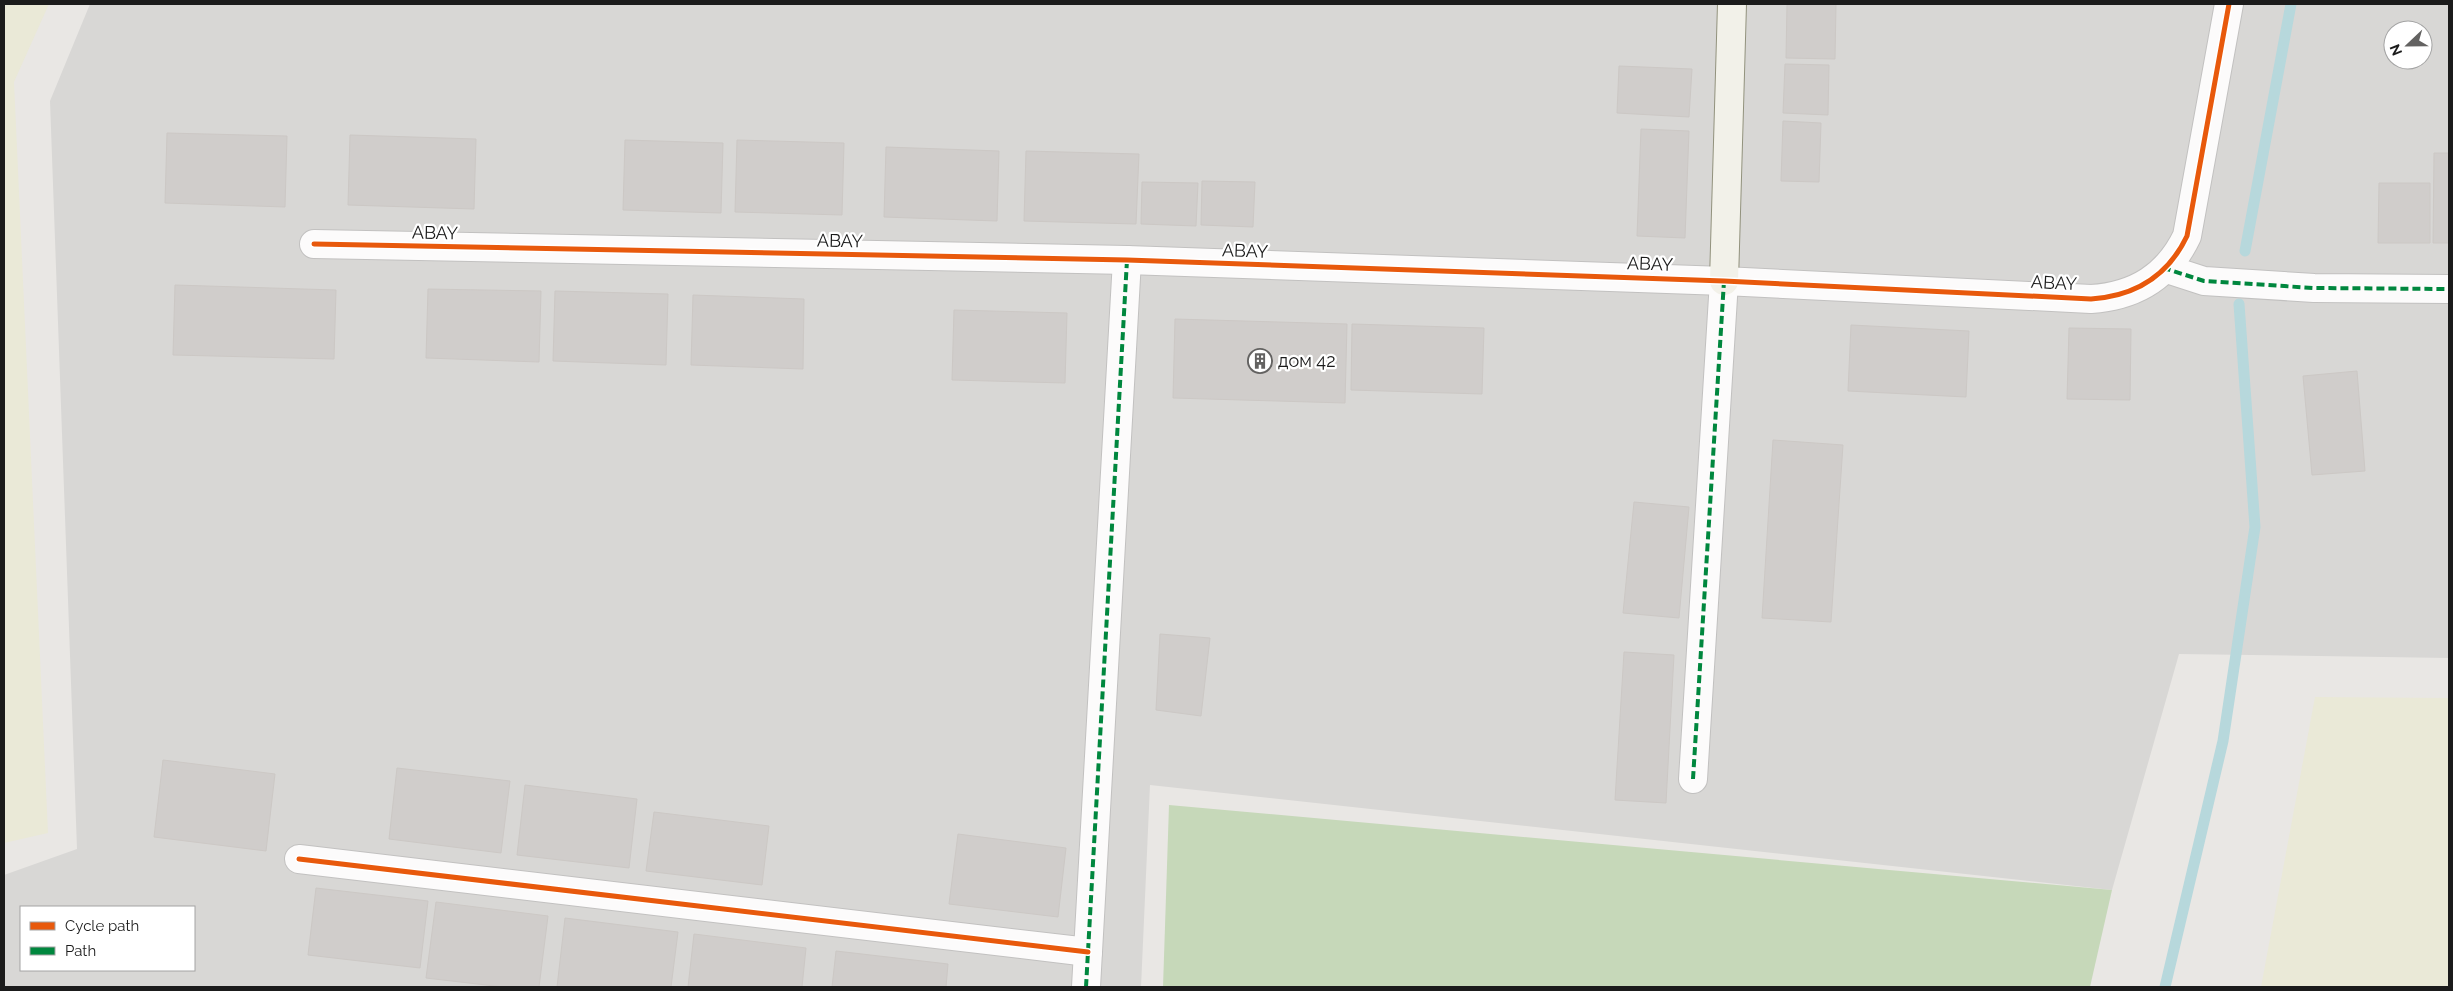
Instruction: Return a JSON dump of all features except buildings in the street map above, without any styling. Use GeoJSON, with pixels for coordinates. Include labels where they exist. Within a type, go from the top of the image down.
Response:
{"type":"FeatureCollection","features":[{"type":"Feature","properties":{"kind":"street"},"geometry":{"type":"LineString","coordinates":[[1693,779],[1724,281],[1732,4]]}},
{"type":"Feature","properties":{"kind":"street"},"geometry":{"type":"LineString","coordinates":[[2229,4],[2187,236],[2178,255],[2167,269],[2204,281],[2314,288],[2449,289]]}},
{"type":"Feature","properties":{"kind":"street","name":"ABAY"},"geometry":{"type":"LineString","coordinates":[[314,244],[1127,260],[1724,281],[2091,299],[2114,298],[2134,290],[2167,269]]}},
{"type":"Feature","properties":{"kind":"street"},"geometry":{"type":"LineString","coordinates":[[1086,987],[1127,260]]}},
{"type":"Feature","properties":{"kind":"street"},"geometry":{"type":"LineString","coordinates":[[299,859],[1088,952]]}},
{"type":"Feature","properties":{"kind":"shaded area"},"geometry":{"type":"Polygon","coordinates":[[[90,4],[2449,4],[2449,658],[2179,654],[2112,890],[1150,785],[1141,987],[4,987],[4,875],[77,849],[50,101],[90,4]]]}},
{"type":"Feature","properties":{"kind":"green space"},"geometry":{"type":"Polygon","coordinates":[[[4,4],[49,4],[14,82],[48,833],[4,843],[4,4]]]}},
{"type":"Feature","properties":{"kind":"green space"},"geometry":{"type":"Polygon","coordinates":[[[2315,697],[2449,698],[2449,987],[2261,987],[2315,697]]]}},
{"type":"Feature","properties":{"kind":"green space"},"geometry":{"type":"Polygon","coordinates":[[[1169,805],[2112,890],[2090,987],[1163,987],[1169,805]]]}},
{"type":"Feature","properties":{"kind":"waterway"},"geometry":{"type":"LineString","coordinates":[[2245,251],[2291,4]]}},
{"type":"Feature","properties":{"kind":"waterway"},"geometry":{"type":"LineString","coordinates":[[2165,987],[2223,741],[2255,527],[2239,304]]}},
{"type":"Feature","properties":{"kind":"marked path"},"geometry":{"type":"LineString","coordinates":[[1086,987],[1127,260]]}},
{"type":"Feature","properties":{"kind":"marked path"},"geometry":{"type":"LineString","coordinates":[[2163,271],[2167,269],[2204,281],[2314,288],[2449,289]]}},
{"type":"Feature","properties":{"kind":"marked path"},"geometry":{"type":"LineString","coordinates":[[1693,779],[1724,281]]}},
{"type":"Feature","properties":{"kind":"cycle path"},"geometry":{"type":"LineString","coordinates":[[314,244],[1127,260],[1724,281],[2091,299],[2107,297],[2122,294],[2136,288],[2160,273],[2179,250],[2187,236],[2229,4]]}},
{"type":"Feature","properties":{"kind":"cycle path"},"geometry":{"type":"LineString","coordinates":[[299,859],[1088,952]]}},
{"type":"Feature","properties":{"kind":"place","name":"дом 42"},"geometry":{"type":"Point","coordinates":[1260,361]}}]}
